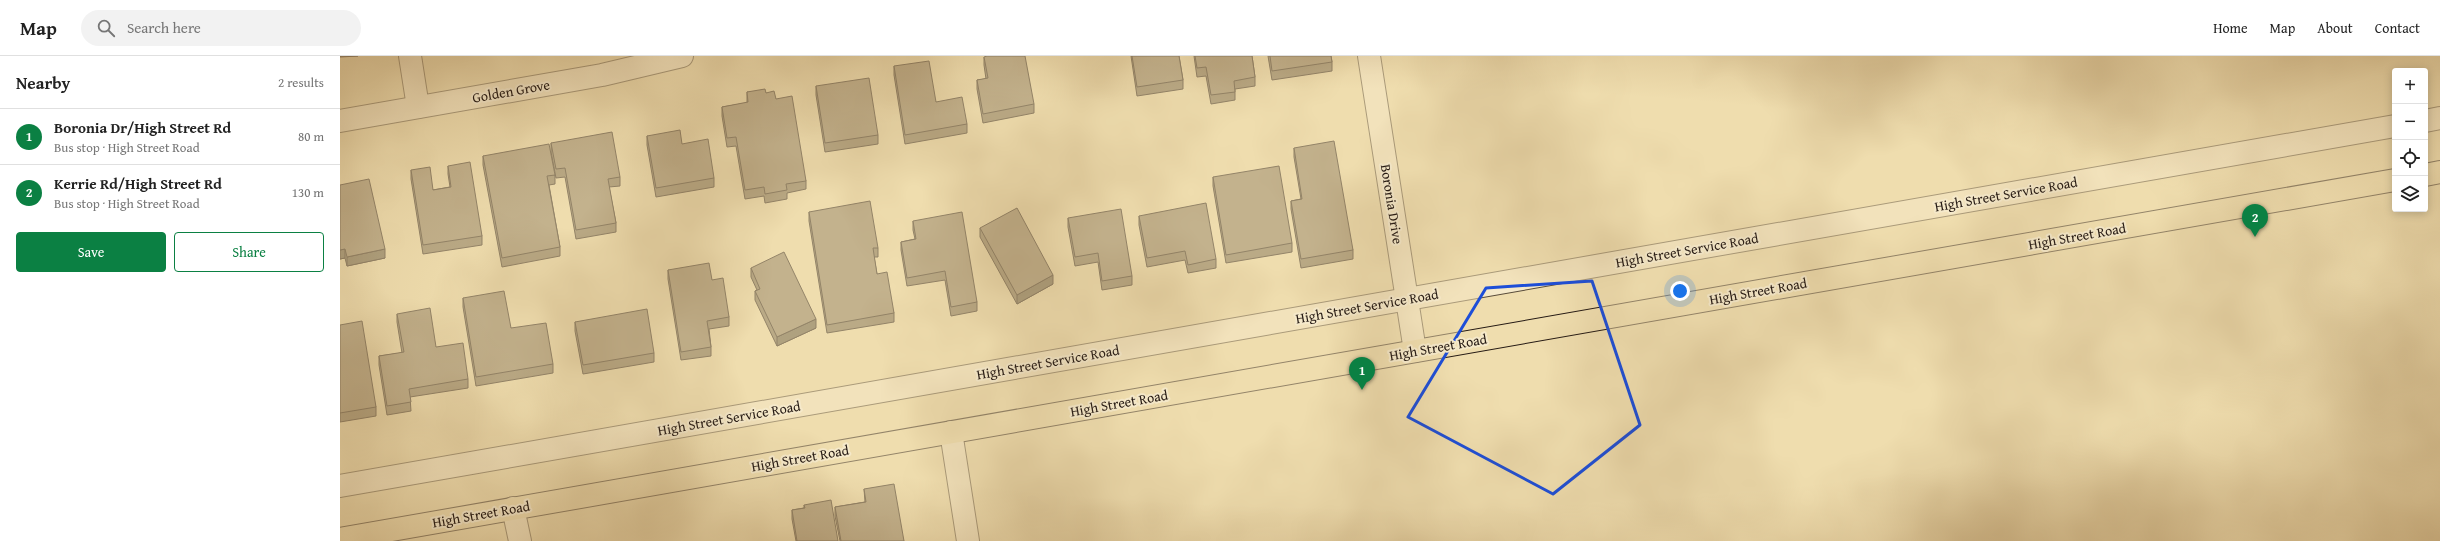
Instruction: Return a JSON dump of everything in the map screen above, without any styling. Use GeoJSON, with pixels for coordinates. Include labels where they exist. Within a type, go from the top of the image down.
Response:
{"type":"FeatureCollection","features":[{"type":"Feature","properties":{"kind":"main road"},"geometry":{"type":"LineString","coordinates":[[2428,174],[2440,172]]}},
{"type":"Feature","properties":{"kind":"main road","name":"High Street Road"},"geometry":{"type":"LineString","coordinates":[[340,539],[2392,181]]}},
{"type":"Feature","properties":{"kind":"street"},"geometry":{"type":"LineString","coordinates":[[410,56],[418,107]]}},
{"type":"Feature","properties":{"kind":"street","name":"Golden Grove"},"geometry":{"type":"LineString","coordinates":[[340,121],[629,70],[682,56]]}},
{"type":"Feature","properties":{"kind":"street","name":"Boronia Drive"},"geometry":{"type":"LineString","coordinates":[[1369,56],[1408,299],[1415,352]]}},
{"type":"Feature","properties":{"kind":"street"},"geometry":{"type":"LineString","coordinates":[[2428,120],[2440,118]]}},
{"type":"Feature","properties":{"kind":"street","name":"High Street Service Road"},"geometry":{"type":"LineString","coordinates":[[340,486],[2392,127]]}},
{"type":"Feature","properties":{"kind":"street"},"geometry":{"type":"LineString","coordinates":[[951,432],[968,541]]}},
{"type":"Feature","properties":{"kind":"street"},"geometry":{"type":"LineString","coordinates":[[512,508],[520,541]]}},
{"type":"Feature","properties":{"kind":"highlighted area"},"geometry":{"type":"Polygon","coordinates":[[[1592,281],[1640,425],[1553,494],[1408,417],[1486,288],[1592,281]]]}},
{"type":"Feature","properties":{"kind":"building"},"geometry":{"type":"Polygon","coordinates":[[[1025,56],[1034,104],[983,114],[977,80],[988,78],[984,57],[1025,56]]]}},
{"type":"Feature","properties":{"kind":"building"},"geometry":{"type":"Polygon","coordinates":[[[1132,56],[1179,56],[1183,80],[1137,87],[1132,56]]]}},
{"type":"Feature","properties":{"kind":"building"},"geometry":{"type":"Polygon","coordinates":[[[1195,56],[1252,56],[1255,77],[1234,81],[1235,92],[1211,95],[1206,67],[1197,68],[1195,56]]]}},
{"type":"Feature","properties":{"kind":"building"},"geometry":{"type":"Polygon","coordinates":[[[1270,56],[1331,56],[1332,62],[1272,71],[1270,56]]]}},
{"type":"Feature","properties":{"kind":"building"},"geometry":{"type":"Polygon","coordinates":[[[929,61],[936,102],[962,97],[967,124],[905,135],[894,66],[929,61]]]}},
{"type":"Feature","properties":{"kind":"building"},"geometry":{"type":"Polygon","coordinates":[[[869,78],[878,135],[825,143],[816,86],[869,78]]]}},
{"type":"Feature","properties":{"kind":"building"},"geometry":{"type":"Polygon","coordinates":[[[765,89],[766,93],[774,91],[776,99],[792,96],[806,181],[786,184],[787,190],[765,194],[764,187],[745,190],[736,137],[727,138],[722,107],[748,102],[747,92],[765,89]]]}},
{"type":"Feature","properties":{"kind":"building"},"geometry":{"type":"Polygon","coordinates":[[[680,130],[682,144],[708,139],[714,178],[656,188],[647,136],[680,130]]]}},
{"type":"Feature","properties":{"kind":"building"},"geometry":{"type":"Polygon","coordinates":[[[612,132],[620,177],[608,179],[616,223],[576,230],[565,168],[556,169],[551,143],[612,132]]]}},
{"type":"Feature","properties":{"kind":"building"},"geometry":{"type":"Polygon","coordinates":[[[1334,141],[1353,250],[1301,259],[1291,201],[1302,199],[1294,148],[1334,141]]]}},
{"type":"Feature","properties":{"kind":"building"},"geometry":{"type":"Polygon","coordinates":[[[549,144],[555,175],[547,176],[560,247],[502,258],[483,156],[549,144]]]}},
{"type":"Feature","properties":{"kind":"building"},"geometry":{"type":"Polygon","coordinates":[[[470,162],[482,236],[423,245],[411,170],[430,167],[433,190],[451,187],[448,166],[470,162]]]}},
{"type":"Feature","properties":{"kind":"building"},"geometry":{"type":"Polygon","coordinates":[[[1279,166],[1292,243],[1226,255],[1213,177],[1279,166]]]}},
{"type":"Feature","properties":{"kind":"building"},"geometry":{"type":"Polygon","coordinates":[[[369,179],[385,249],[347,257],[345,249],[340,250],[340,185],[369,179]]]}},
{"type":"Feature","properties":{"kind":"building"},"geometry":{"type":"Polygon","coordinates":[[[870,201],[878,248],[873,248],[877,274],[887,272],[894,313],[827,325],[809,212],[870,201]]]}},
{"type":"Feature","properties":{"kind":"building"},"geometry":{"type":"Polygon","coordinates":[[[1206,203],[1216,259],[1188,265],[1185,251],[1147,258],[1139,216],[1206,203]]]}},
{"type":"Feature","properties":{"kind":"building"},"geometry":{"type":"Polygon","coordinates":[[[1017,208],[1053,275],[1017,295],[980,228],[1017,208]]]}},
{"type":"Feature","properties":{"kind":"building"},"geometry":{"type":"Polygon","coordinates":[[[1121,209],[1132,276],[1102,281],[1098,253],[1075,257],[1068,218],[1121,209]]]}},
{"type":"Feature","properties":{"kind":"building"},"geometry":{"type":"Polygon","coordinates":[[[962,212],[977,302],[951,307],[945,271],[907,278],[901,242],[916,239],[913,221],[962,212]]]}},
{"type":"Feature","properties":{"kind":"building"},"geometry":{"type":"Polygon","coordinates":[[[784,252],[816,319],[777,337],[755,291],[760,289],[751,268],[784,252]]]}},
{"type":"Feature","properties":{"kind":"building"},"geometry":{"type":"Polygon","coordinates":[[[709,263],[712,280],[723,278],[729,317],[707,321],[711,347],[681,352],[668,270],[709,263]]]}},
{"type":"Feature","properties":{"kind":"building"},"geometry":{"type":"Polygon","coordinates":[[[504,291],[511,328],[546,323],[553,364],[476,377],[463,298],[504,291]]]}},
{"type":"Feature","properties":{"kind":"building"},"geometry":{"type":"Polygon","coordinates":[[[430,308],[436,347],[463,343],[468,379],[409,389],[411,402],[387,406],[379,356],[404,352],[397,314],[430,308]]]}},
{"type":"Feature","properties":{"kind":"building"},"geometry":{"type":"Polygon","coordinates":[[[647,309],[654,353],[583,365],[575,322],[647,309]]]}},
{"type":"Feature","properties":{"kind":"building"},"geometry":{"type":"Polygon","coordinates":[[[362,321],[376,407],[340,413],[340,325],[362,321]]]}},
{"type":"Feature","properties":{"kind":"building"},"geometry":{"type":"Polygon","coordinates":[[[894,484],[904,541],[841,541],[835,507],[866,502],[864,489],[894,484]]]}},
{"type":"Feature","properties":{"kind":"building"},"geometry":{"type":"Polygon","coordinates":[[[831,500],[838,541],[797,541],[792,510],[805,508],[804,505],[831,500]]]}},
{"type":"Feature","properties":{"kind":"place","name":"Kerrie Rd/High Street Rd"},"geometry":{"type":"Point","coordinates":[2255,237]}},
{"type":"Feature","properties":{"kind":"place","name":"Boronia Dr/High Street Rd"},"geometry":{"type":"Point","coordinates":[1362,390]}}]}
